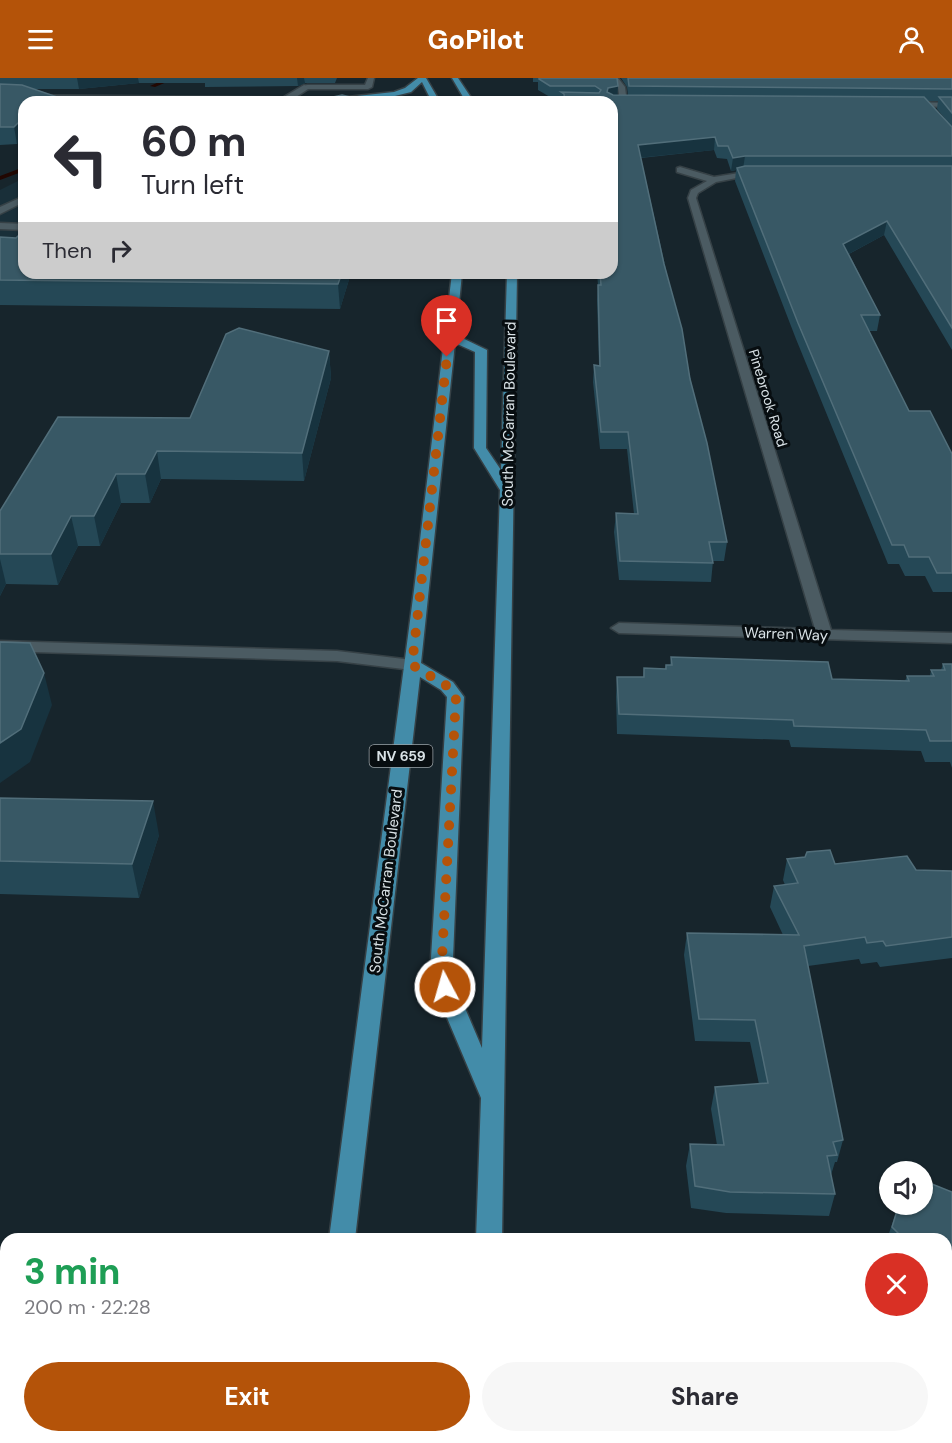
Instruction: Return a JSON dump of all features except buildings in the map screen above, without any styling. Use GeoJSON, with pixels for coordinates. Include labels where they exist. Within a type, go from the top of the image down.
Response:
{"type":"FeatureCollection","features":[{"type":"Feature","properties":{"kind":"main road"},"geometry":{"type":"LineString","coordinates":[[370,96],[395,94],[408,90],[423,78],[433,96]]}},
{"type":"Feature","properties":{"kind":"main road"},"geometry":{"type":"LineString","coordinates":[[455,78],[466,96]]}},
{"type":"Feature","properties":{"kind":"main road","name":"South McCarran Boulevard"},"geometry":{"type":"LineString","coordinates":[[343,1233],[456,279]]}},
{"type":"Feature","properties":{"kind":"main road","name":"South McCarran Boulevard"},"geometry":{"type":"LineString","coordinates":[[489,1233],[512,279]]}},
{"type":"Feature","properties":{"kind":"main road"},"geometry":{"type":"LineString","coordinates":[[450,337],[481,350],[480,448],[508,492]]}},
{"type":"Feature","properties":{"kind":"main road"},"geometry":{"type":"LineString","coordinates":[[412,665],[447,686],[456,697],[442,958],[445,987],[492,1099]]}},
{"type":"Feature","properties":{"kind":"street"},"geometry":{"type":"LineString","coordinates":[[292,96],[307,87],[368,87],[371,78]]}},
{"type":"Feature","properties":{"kind":"street"},"geometry":{"type":"LineString","coordinates":[[614,78],[621,87],[624,102]]}},
{"type":"Feature","properties":{"kind":"street"},"geometry":{"type":"LineString","coordinates":[[0,97],[18,97]]}},
{"type":"Feature","properties":{"kind":"street"},"geometry":{"type":"LineString","coordinates":[[618,102],[636,102]]}},
{"type":"Feature","properties":{"kind":"street"},"geometry":{"type":"LineString","coordinates":[[902,104],[952,105]]}},
{"type":"Feature","properties":{"kind":"street"},"geometry":{"type":"LineString","coordinates":[[925,105],[933,114]]}},
{"type":"Feature","properties":{"kind":"street"},"geometry":{"type":"LineString","coordinates":[[680,170],[714,180],[765,173]]}},
{"type":"Feature","properties":{"kind":"street","name":"Pinebrook Road"},"geometry":{"type":"LineString","coordinates":[[714,180],[702,185],[694,192],[692,198],[825,635]]}},
{"type":"Feature","properties":{"kind":"street"},"geometry":{"type":"LineString","coordinates":[[0,211],[18,202]]}},
{"type":"Feature","properties":{"kind":"street"},"geometry":{"type":"LineString","coordinates":[[0,226],[18,227]]}},
{"type":"Feature","properties":{"kind":"street","name":"Warren Way"},"geometry":{"type":"LineString","coordinates":[[620,628],[952,639]]}},
{"type":"Feature","properties":{"kind":"street"},"geometry":{"type":"LineString","coordinates":[[0,646],[337,656],[412,665]]}},
{"type":"Feature","properties":{"kind":"shaded area"},"geometry":{"type":"Polygon","coordinates":[[[18,181],[18,239],[0,239],[0,190],[18,181]]]}},
{"type":"Feature","properties":{"kind":"waterway"},"geometry":{"type":"LineString","coordinates":[[153,86],[173,78]]}},
{"type":"Feature","properties":{"kind":"waterway"},"geometry":{"type":"LineString","coordinates":[[0,178],[18,171]]}},
{"type":"Feature","properties":{"kind":"route"},"geometry":{"type":"LineString","coordinates":[[445,987],[442,958],[456,697],[447,686],[412,665],[447,357]]}}]}
